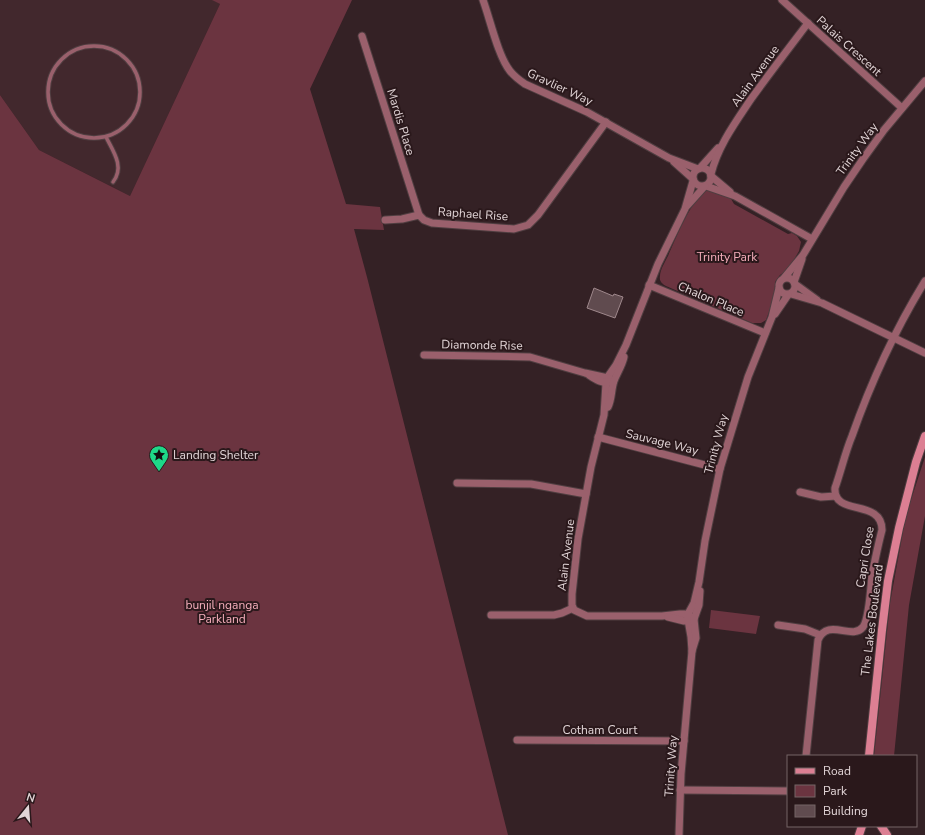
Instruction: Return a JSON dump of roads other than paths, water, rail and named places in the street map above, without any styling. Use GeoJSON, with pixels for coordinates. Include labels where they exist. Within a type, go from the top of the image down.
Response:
{"type":"FeatureCollection","features":[{"type":"Feature","properties":{"kind":"street","name":"Gravlier Way"},"geometry":{"type":"LineString","coordinates":[[483,0],[502,58],[511,72],[524,84],[587,112],[669,158],[699,169]]}},
{"type":"Feature","properties":{"kind":"street","name":"Palais Crescent"},"geometry":{"type":"LineString","coordinates":[[782,0],[902,108]]}},
{"type":"Feature","properties":{"kind":"street","name":"Alain Avenue"},"geometry":{"type":"LineString","coordinates":[[699,169],[722,143],[758,90],[808,23]]}},
{"type":"Feature","properties":{"kind":"street","name":"Mardis Place"},"geometry":{"type":"LineString","coordinates":[[362,36],[419,215]]}},
{"type":"Feature","properties":{"kind":"street","name":"Trinity Way"},"geometry":{"type":"LineString","coordinates":[[784,278],[803,255],[851,176],[902,108],[925,81]]}},
{"type":"Feature","properties":{"kind":"street","name":"Raphael Rise"},"geometry":{"type":"LineString","coordinates":[[419,215],[424,220],[432,222],[514,229],[528,225],[538,215],[606,122]]}},
{"type":"Feature","properties":{"kind":"street","name":"Alain Avenue"},"geometry":{"type":"LineString","coordinates":[[711,175],[714,161],[722,143]]}},
{"type":"Feature","properties":{"kind":"street","name":"Gravlier Way"},"geometry":{"type":"LineString","coordinates":[[669,158],[693,180]]}},
{"type":"Feature","properties":{"kind":"street"},"geometry":{"type":"LineString","coordinates":[[735,196],[711,175],[708,170],[699,169],[694,173],[693,180],[699,186],[705,186],[735,196],[812,239]]}},
{"type":"Feature","properties":{"kind":"street"},"geometry":{"type":"LineString","coordinates":[[705,186],[710,182],[711,175]]}},
{"type":"Feature","properties":{"kind":"street","name":"Alain Avenue"},"geometry":{"type":"LineString","coordinates":[[690,618],[684,621],[662,616],[587,616],[576,612],[573,608],[572,594],[574,568],[586,494],[604,415],[609,381],[626,345],[649,285],[685,209],[693,180]]}},
{"type":"Feature","properties":{"kind":"street","name":"Alain Avenue"},"geometry":{"type":"LineString","coordinates":[[685,209],[705,186]]}},
{"type":"Feature","properties":{"kind":"street"},"geometry":{"type":"LineString","coordinates":[[385,220],[402,219],[419,215]]}},
{"type":"Feature","properties":{"kind":"street","name":"Trinity Way"},"geometry":{"type":"LineString","coordinates":[[795,283],[803,255]]}},
{"type":"Feature","properties":{"kind":"street"},"geometry":{"type":"LineString","coordinates":[[822,303],[791,279],[784,278],[779,282],[781,292],[822,303],[925,353]]}},
{"type":"Feature","properties":{"kind":"street"},"geometry":{"type":"LineString","coordinates":[[800,492],[821,497],[836,496],[836,488],[851,438],[868,394],[893,337],[925,281]]}},
{"type":"Feature","properties":{"kind":"street"},"geometry":{"type":"LineString","coordinates":[[790,294],[795,290],[795,283]]}},
{"type":"Feature","properties":{"kind":"street","name":"Chalon Place"},"geometry":{"type":"LineString","coordinates":[[649,285],[765,333]]}},
{"type":"Feature","properties":{"kind":"street","name":"Trinity Way"},"geometry":{"type":"LineString","coordinates":[[680,835],[680,790],[692,651],[696,638],[690,618],[700,598],[700,582],[705,541],[720,468],[738,408],[772,317],[779,288]]}},
{"type":"Feature","properties":{"kind":"street","name":"Trinity Way"},"geometry":{"type":"LineString","coordinates":[[772,317],[790,294]]}},
{"type":"Feature","properties":{"kind":"street","name":"Diamonde Rise"},"geometry":{"type":"LineString","coordinates":[[424,355],[523,356],[539,359],[585,373],[597,380],[609,381]]}},
{"type":"Feature","properties":{"kind":"street","name":"The Lakes Boulevard"},"geometry":{"type":"LineString","coordinates":[[870,755],[888,581],[899,528],[916,462],[925,436]]}},
{"type":"Feature","properties":{"kind":"street","name":"Sauvage Way"},"geometry":{"type":"LineString","coordinates":[[598,437],[720,468]]}},
{"type":"Feature","properties":{"kind":"street","name":"The Lakes Boulevard"},"geometry":{"type":"LineString","coordinates":[[909,489],[925,453]]}},
{"type":"Feature","properties":{"kind":"street"},"geometry":{"type":"LineString","coordinates":[[457,483],[531,484],[586,494]]}},
{"type":"Feature","properties":{"kind":"street","name":"Capri Close"},"geometry":{"type":"LineString","coordinates":[[820,635],[826,630],[857,631],[864,626],[867,617],[872,577],[882,530],[882,524],[877,515],[868,510],[848,506],[838,500],[836,496]]}},
{"type":"Feature","properties":{"kind":"street"},"geometry":{"type":"LineString","coordinates":[[491,615],[554,615],[562,614],[573,608]]}},
{"type":"Feature","properties":{"kind":"street"},"geometry":{"type":"LineString","coordinates":[[778,625],[805,629],[820,635],[816,646],[806,755]]}},
{"type":"Feature","properties":{"kind":"street","name":"Cotham Court"},"geometry":{"type":"LineString","coordinates":[[517,740],[684,742]]}},
{"type":"Feature","properties":{"kind":"street"},"geometry":{"type":"LineString","coordinates":[[680,790],[787,791]]}},
{"type":"Feature","properties":{"kind":"street"},"geometry":{"type":"LineString","coordinates":[[881,827],[887,835]]}},
{"type":"Feature","properties":{"kind":"lane"},"geometry":{"type":"LineString","coordinates":[[93,45],[108,47],[122,54],[132,64],[139,78],[141,93],[139,108],[131,121],[120,131],[106,137],[90,138],[75,134],[62,126],[50,106],[48,98],[48,82],[54,68],[64,56],[78,48],[93,45]]}},
{"type":"Feature","properties":{"kind":"lane"},"geometry":{"type":"LineString","coordinates":[[106,137],[115,154],[118,168],[116,178],[113,182]]}},
{"type":"Feature","properties":{"kind":"place","name":"Landing Shelter"},"geometry":{"type":"Point","coordinates":[159,472]}},
{"type":"Feature","properties":{"kind":"park label","name":"Trinity Park"},"geometry":{"type":"Point","coordinates":[727,257]}},
{"type":"Feature","properties":{"kind":"park label","name":"bunjil nganga Parkland"},"geometry":{"type":"Point","coordinates":[222,612]}}]}
